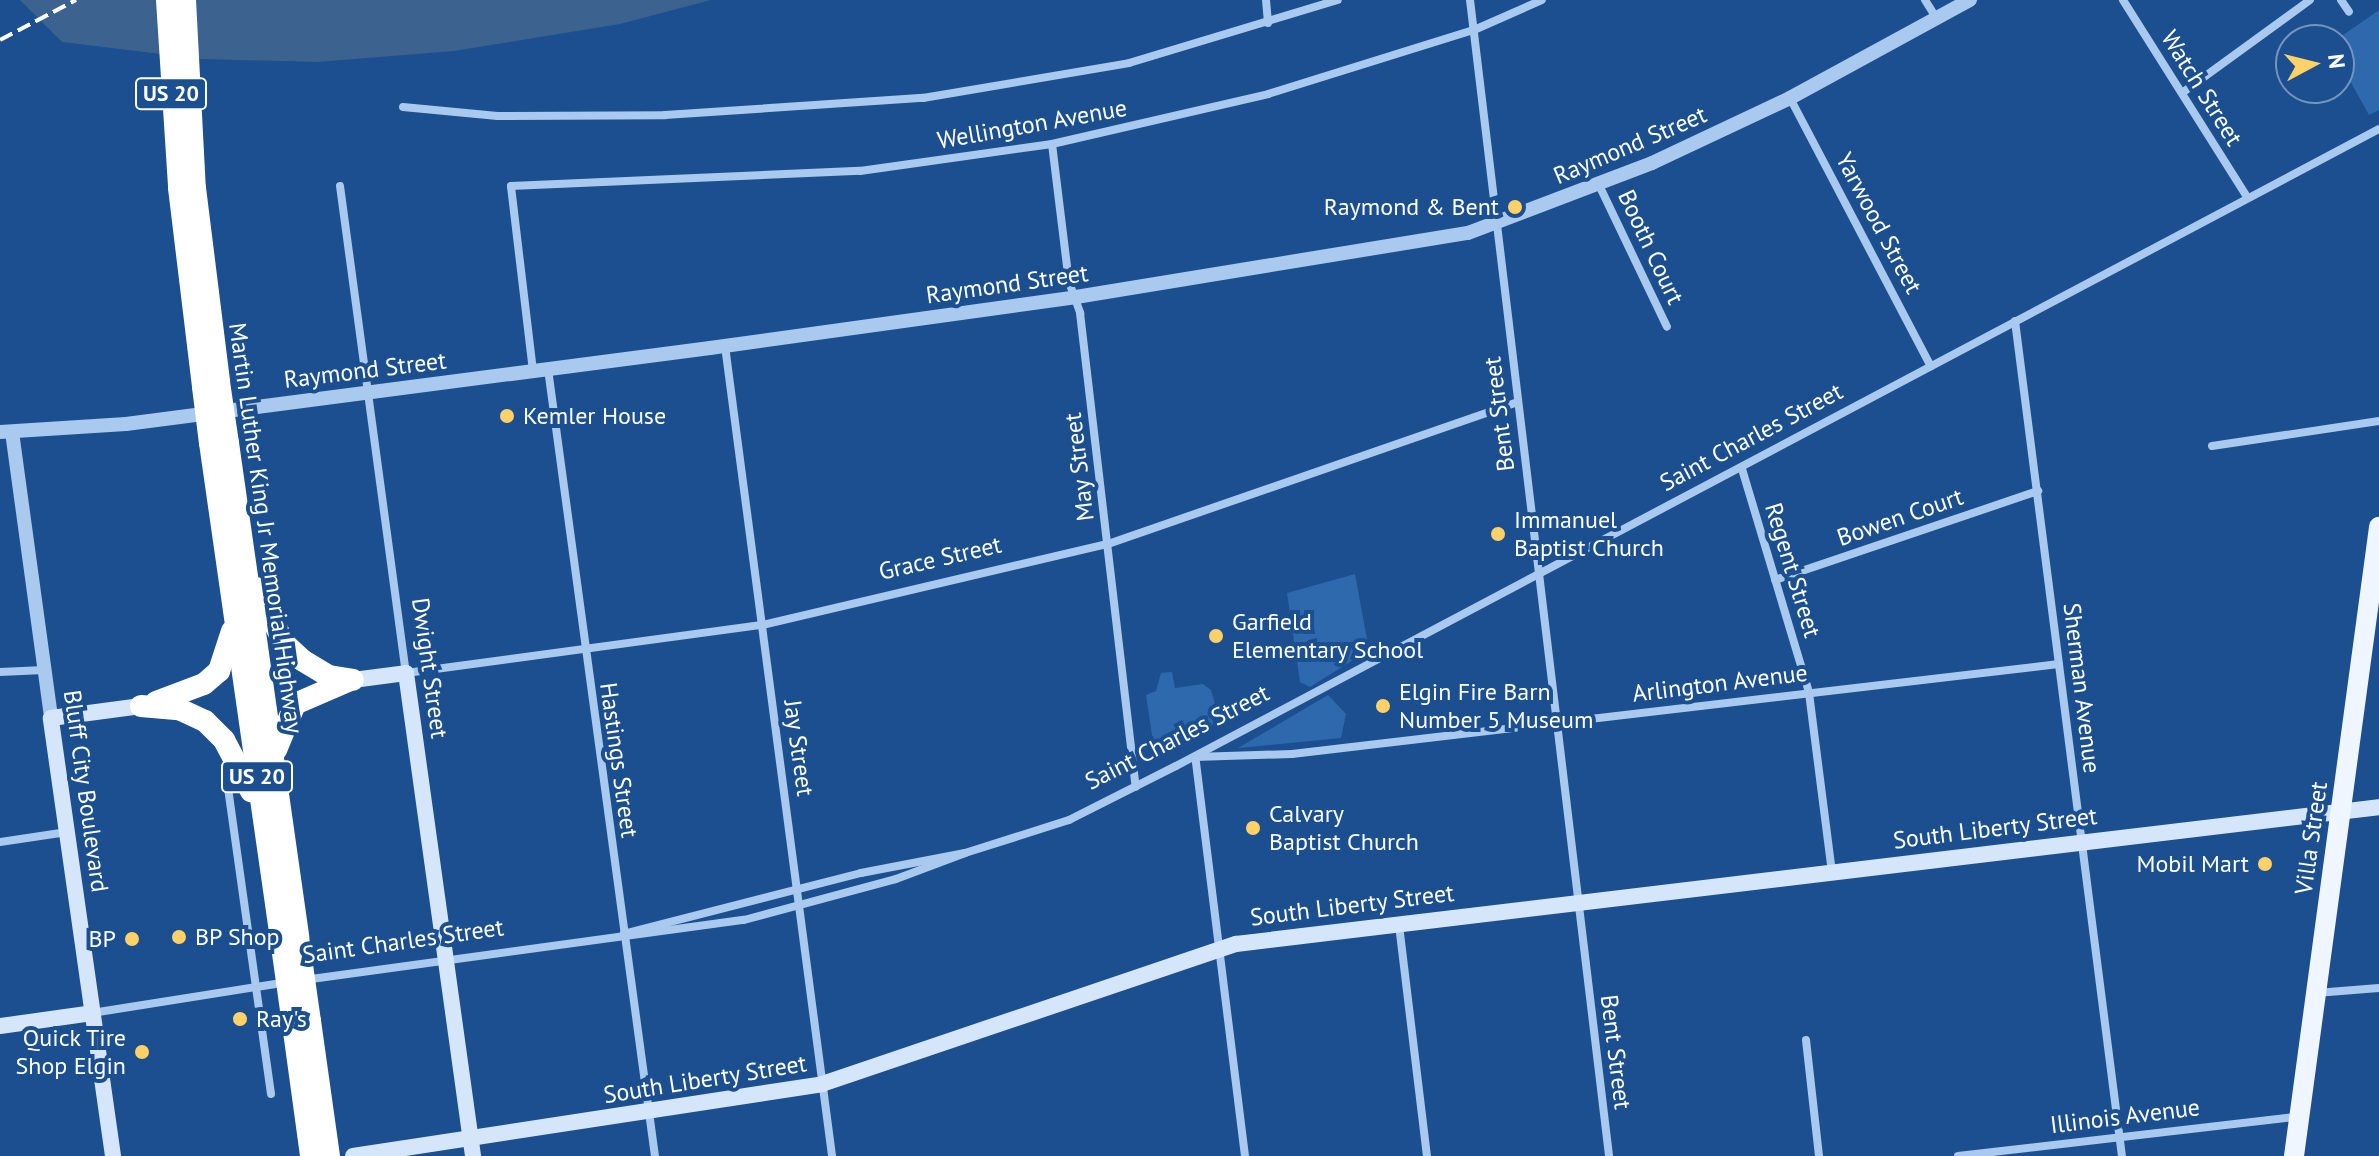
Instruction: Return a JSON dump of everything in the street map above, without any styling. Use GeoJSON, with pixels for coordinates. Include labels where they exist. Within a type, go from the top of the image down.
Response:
{"type":"FeatureCollection","features":[{"type":"Feature","properties":{"kind":"highway","name":"Martin Luther King Jr Memorial Highway"},"geometry":{"type":"LineString","coordinates":[[167,0],[219,443],[234,614],[266,842],[290,938]]}},
{"type":"Feature","properties":{"kind":"highway","name":"Martin Luther King Jr Memorial Highway"},"geometry":{"type":"LineString","coordinates":[[185,0],[187,188]]}},
{"type":"Feature","properties":{"kind":"highway","name":"Martin Luther King Jr Memorial Highway"},"geometry":{"type":"LineString","coordinates":[[219,443],[242,545],[274,773],[290,938],[315,1120],[329,1156]]}},
{"type":"Feature","properties":{"kind":"highway"},"geometry":{"type":"LineString","coordinates":[[242,545],[260,600],[284,643],[329,676],[353,680]]}},
{"type":"Feature","properties":{"kind":"highway"},"geometry":{"type":"LineString","coordinates":[[141,706],[186,693],[219,671],[229,650],[234,614]]}},
{"type":"Feature","properties":{"kind":"highway"},"geometry":{"type":"LineString","coordinates":[[274,773],[277,743],[295,704],[353,680]]}},
{"type":"Feature","properties":{"kind":"highway"},"geometry":{"type":"LineString","coordinates":[[141,706],[179,709],[205,721],[224,740],[241,766],[266,842]]}},
{"type":"Feature","properties":{"kind":"highway","name":"Martin Luther King Jr Memorial Highway"},"geometry":{"type":"LineString","coordinates":[[311,1156],[315,1120]]}},
{"type":"Feature","properties":{"kind":"main road","name":"Villa Street"},"geometry":{"type":"LineString","coordinates":[[2294,1156],[2377,561],[2379,527]]}},
{"type":"Feature","properties":{"kind":"main road","name":"Grace Street"},"geometry":{"type":"LineString","coordinates":[[353,680],[406,673]]}},
{"type":"Feature","properties":{"kind":"main road","name":"Dwight Street"},"geometry":{"type":"LineString","coordinates":[[406,673],[473,1156]]}},
{"type":"Feature","properties":{"kind":"main road"},"geometry":{"type":"LineString","coordinates":[[51,718],[141,706]]}},
{"type":"Feature","properties":{"kind":"main road","name":"Bluff City Boulevard"},"geometry":{"type":"LineString","coordinates":[[51,718],[113,1156]]}},
{"type":"Feature","properties":{"kind":"main road","name":"South Liberty Street"},"geometry":{"type":"LineString","coordinates":[[353,1156],[649,1113],[822,1084],[1220,948],[1578,902],[2379,807]]}},
{"type":"Feature","properties":{"kind":"main road","name":"Saint Charles Street"},"geometry":{"type":"LineString","coordinates":[[0,1026],[92,1013]]}},
{"type":"Feature","properties":{"kind":"street"},"geometry":{"type":"LineString","coordinates":[[1266,0],[1268,23]]}},
{"type":"Feature","properties":{"kind":"street","name":"Wellington Avenue"},"geometry":{"type":"LineString","coordinates":[[403,107],[498,116],[842,106],[1012,86],[1120,65],[1338,0]]}},
{"type":"Feature","properties":{"kind":"street","name":"Bent Street"},"geometry":{"type":"LineString","coordinates":[[1470,0],[1609,1156]]}},
{"type":"Feature","properties":{"kind":"street","name":"Wellington Avenue"},"geometry":{"type":"LineString","coordinates":[[511,186],[860,171],[1052,144],[1268,94],[1474,30],[1542,0]]}},
{"type":"Feature","properties":{"kind":"street"},"geometry":{"type":"LineString","coordinates":[[1925,0],[1937,19]]}},
{"type":"Feature","properties":{"kind":"street","name":"Raymond Street"},"geometry":{"type":"LineString","coordinates":[[6,432],[126,424],[725,346],[1076,297],[1429,241],[1497,224],[1599,185],[1790,98],[1970,0]]}},
{"type":"Feature","properties":{"kind":"street","name":"Watch Street"},"geometry":{"type":"LineString","coordinates":[[2123,0],[2247,197]]}},
{"type":"Feature","properties":{"kind":"street"},"geometry":{"type":"LineString","coordinates":[[2182,93],[2310,0]]}},
{"type":"Feature","properties":{"kind":"street"},"geometry":{"type":"LineString","coordinates":[[2341,0],[2349,12]]}},
{"type":"Feature","properties":{"kind":"street","name":"Yarwood Street"},"geometry":{"type":"LineString","coordinates":[[1790,98],[1931,366]]}},
{"type":"Feature","properties":{"kind":"street","name":"Saint Charles Street"},"geometry":{"type":"LineString","coordinates":[[92,1013],[624,934],[715,926],[896,879],[1069,820],[1195,757],[1742,469],[2379,129]]}},
{"type":"Feature","properties":{"kind":"street","name":"May Street"},"geometry":{"type":"LineString","coordinates":[[1052,144],[1069,282],[1076,297],[1136,787]]}},
{"type":"Feature","properties":{"kind":"street","name":"Booth Court"},"geometry":{"type":"LineString","coordinates":[[1599,185],[1667,327]]}},
{"type":"Feature","properties":{"kind":"street","name":"Dwight Street"},"geometry":{"type":"LineString","coordinates":[[340,186],[406,673]]}},
{"type":"Feature","properties":{"kind":"street","name":"Hastings Street"},"geometry":{"type":"LineString","coordinates":[[511,186],[584,649],[655,1156]]}},
{"type":"Feature","properties":{"kind":"street","name":"Sherman Avenue"},"geometry":{"type":"LineString","coordinates":[[2015,321],[2122,1156]]}},
{"type":"Feature","properties":{"kind":"street","name":"Jay Street"},"geometry":{"type":"LineString","coordinates":[[725,346],[832,1156]]}},
{"type":"Feature","properties":{"kind":"street","name":"Grace Street"},"geometry":{"type":"LineString","coordinates":[[406,673],[762,625],[1108,544],[1517,402]]}},
{"type":"Feature","properties":{"kind":"street"},"geometry":{"type":"LineString","coordinates":[[2212,446],[2379,421]]}},
{"type":"Feature","properties":{"kind":"street","name":"Bluff City Boulevard"},"geometry":{"type":"LineString","coordinates":[[6,432],[51,718]]}},
{"type":"Feature","properties":{"kind":"street","name":"Regent Street"},"geometry":{"type":"LineString","coordinates":[[1742,469],[1809,693],[1832,872]]}},
{"type":"Feature","properties":{"kind":"street","name":"Bowen Court"},"geometry":{"type":"LineString","coordinates":[[1775,580],[2038,491]]}},
{"type":"Feature","properties":{"kind":"street","name":"Arlington Avenue"},"geometry":{"type":"LineString","coordinates":[[1195,757],[1292,754],[2059,664]]}},
{"type":"Feature","properties":{"kind":"street"},"geometry":{"type":"LineString","coordinates":[[0,672],[44,670]]}},
{"type":"Feature","properties":{"kind":"street"},"geometry":{"type":"LineString","coordinates":[[1195,757],[1245,1156]]}},
{"type":"Feature","properties":{"kind":"street"},"geometry":{"type":"LineString","coordinates":[[227,781],[271,1094]]}},
{"type":"Feature","properties":{"kind":"street"},"geometry":{"type":"LineString","coordinates":[[0,842],[68,832]]}},
{"type":"Feature","properties":{"kind":"street","name":"Saint Charles Street"},"geometry":{"type":"LineString","coordinates":[[624,934],[875,870],[965,853]]}},
{"type":"Feature","properties":{"kind":"street"},"geometry":{"type":"LineString","coordinates":[[1399,924],[1427,1156]]}},
{"type":"Feature","properties":{"kind":"street"},"geometry":{"type":"LineString","coordinates":[[2315,993],[2379,988]]}},
{"type":"Feature","properties":{"kind":"street"},"geometry":{"type":"LineString","coordinates":[[1806,1040],[1819,1156]]}},
{"type":"Feature","properties":{"kind":"street","name":"Illinois Avenue"},"geometry":{"type":"LineString","coordinates":[[1958,1156],[2298,1117]]}},
{"type":"Feature","properties":{"kind":"shaded area"},"geometry":{"type":"Polygon","coordinates":[[[20,0],[711,0],[620,24],[454,51],[317,62],[202,59],[62,42],[20,0]]]}},
{"type":"Feature","properties":{"kind":"shaded area"},"geometry":{"type":"Polygon","coordinates":[[[2379,10],[2379,110],[2369,115],[2355,90],[2355,27],[2379,10]]]}},
{"type":"Feature","properties":{"kind":"shaded area"},"geometry":{"type":"Polygon","coordinates":[[[1355,574],[1369,650],[1310,687],[1300,682],[1287,593],[1355,574]]]}},
{"type":"Feature","properties":{"kind":"shaded area"},"geometry":{"type":"Polygon","coordinates":[[[1172,672],[1175,688],[1203,684],[1211,690],[1220,721],[1155,755],[1146,695],[1156,691],[1161,673],[1172,672]]]}},
{"type":"Feature","properties":{"kind":"shaded area"},"geometry":{"type":"Polygon","coordinates":[[[1328,695],[1346,714],[1341,738],[1238,748],[1328,695]]]}},
{"type":"Feature","properties":{"kind":"railway"},"geometry":{"type":"LineString","coordinates":[[0,40],[76,0]]}},
{"type":"Feature","properties":{"kind":"place","name":"Raymond & Bent"},"geometry":{"type":"Point","coordinates":[1515,207]}},
{"type":"Feature","properties":{"kind":"place","name":"Kemler House"},"geometry":{"type":"Point","coordinates":[507,416]}},
{"type":"Feature","properties":{"kind":"place","name":"Immanuel Baptist Church"},"geometry":{"type":"Point","coordinates":[1498,534]}},
{"type":"Feature","properties":{"kind":"place","name":"Garfield Elementary School"},"geometry":{"type":"Point","coordinates":[1216,636]}},
{"type":"Feature","properties":{"kind":"place","name":"Elgin Fire Barn Number 5 Museum"},"geometry":{"type":"Point","coordinates":[1383,706]}},
{"type":"Feature","properties":{"kind":"place","name":"Calvary Baptist Church"},"geometry":{"type":"Point","coordinates":[1253,828]}},
{"type":"Feature","properties":{"kind":"place","name":"Mobil Mart"},"geometry":{"type":"Point","coordinates":[2265,864]}},
{"type":"Feature","properties":{"kind":"place","name":"BP Shop"},"geometry":{"type":"Point","coordinates":[179,937]}},
{"type":"Feature","properties":{"kind":"place","name":"BP"},"geometry":{"type":"Point","coordinates":[132,939]}},
{"type":"Feature","properties":{"kind":"place","name":"Ray's"},"geometry":{"type":"Point","coordinates":[240,1019]}},
{"type":"Feature","properties":{"kind":"place","name":"Quick Tire Shop Elgin"},"geometry":{"type":"Point","coordinates":[142,1052]}}]}
